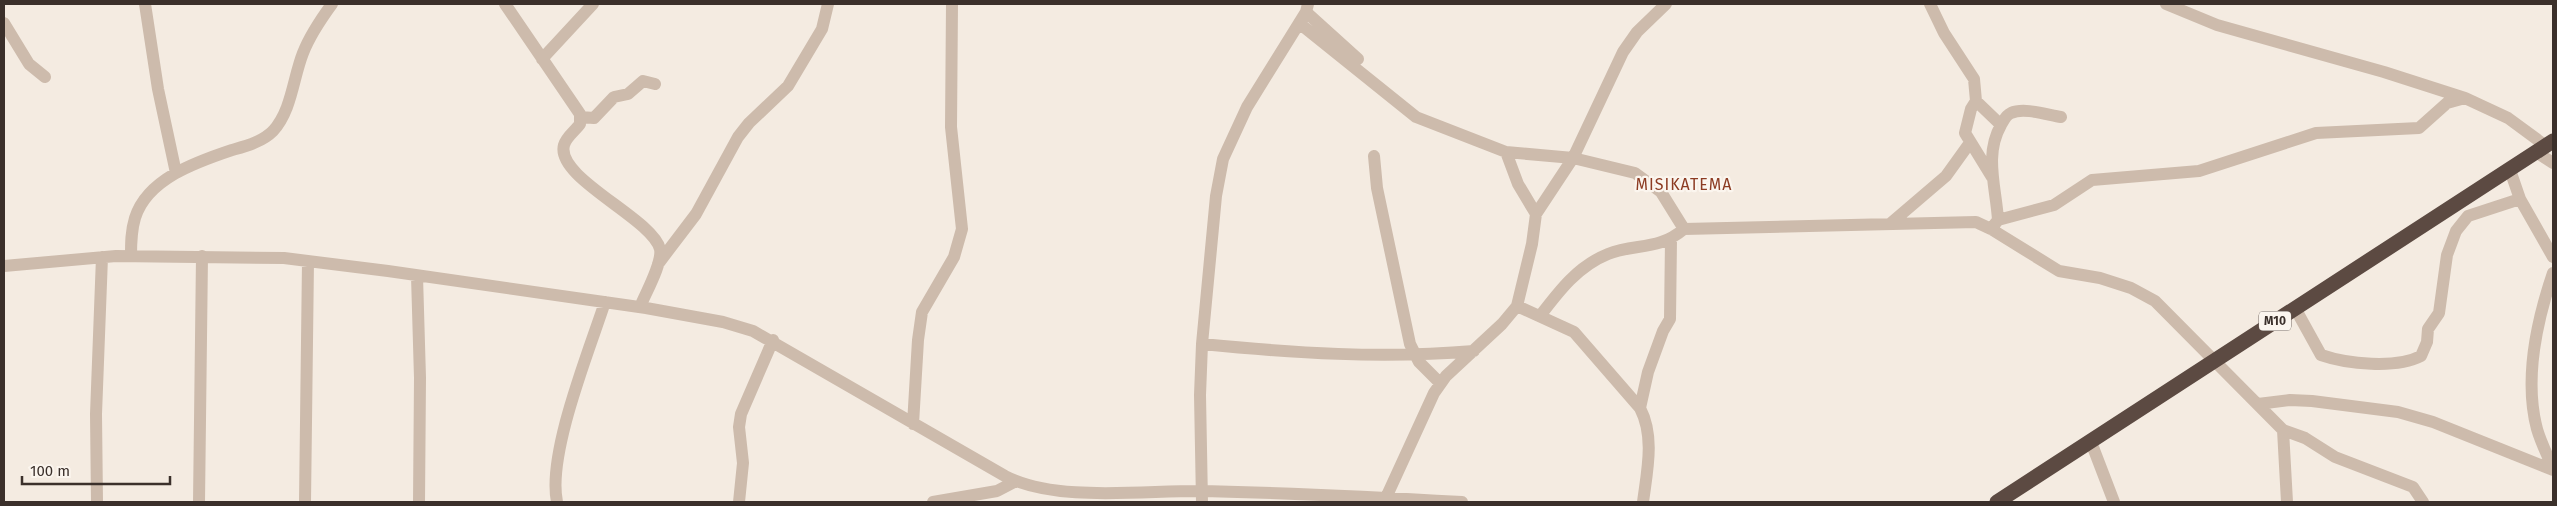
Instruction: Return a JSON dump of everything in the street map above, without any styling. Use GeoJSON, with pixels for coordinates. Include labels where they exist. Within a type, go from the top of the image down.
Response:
{"type":"FeatureCollection","features":[{"type":"Feature","properties":{"kind":"highway","name":"M10"},"geometry":{"type":"LineString","coordinates":[[1997,502],[2545,146]]}},
{"type":"Feature","properties":{"kind":"street"},"geometry":{"type":"LineString","coordinates":[[145,4],[158,89],[176,173]]}},
{"type":"Feature","properties":{"kind":"street"},"geometry":{"type":"LineString","coordinates":[[131,256],[131,234],[141,204],[152,191],[176,173],[214,156],[254,143],[273,131],[285,111],[296,82],[302,54],[313,32],[332,4]]}},
{"type":"Feature","properties":{"kind":"street"},"geometry":{"type":"LineString","coordinates":[[505,4],[572,100],[580,117],[580,124],[564,144],[567,163],[582,178],[650,235],[660,250],[658,264]]}},
{"type":"Feature","properties":{"kind":"street"},"geometry":{"type":"LineString","coordinates":[[542,59],[593,4]]}},
{"type":"Feature","properties":{"kind":"street"},"geometry":{"type":"LineString","coordinates":[[640,307],[658,264],[696,214],[738,137],[749,123],[779,97],[791,82],[822,29],[828,4]]}},
{"type":"Feature","properties":{"kind":"street"},"geometry":{"type":"LineString","coordinates":[[913,424],[918,340],[922,312],[954,257],[962,229],[952,127],[952,4]]}},
{"type":"Feature","properties":{"kind":"street"},"geometry":{"type":"LineString","coordinates":[[1385,500],[1425,408],[1440,383],[1517,306],[1532,244],[1536,214],[1573,158],[1623,52],[1637,32],[1666,4]]}},
{"type":"Feature","properties":{"kind":"street"},"geometry":{"type":"LineString","coordinates":[[1930,4],[1944,33],[1974,79],[1976,101],[1964,129],[1969,144],[1992,177]]}},
{"type":"Feature","properties":{"kind":"street"},"geometry":{"type":"LineString","coordinates":[[2166,4],[2218,25],[2384,72],[2465,98],[2508,118],[2545,146],[2553,163]]}},
{"type":"Feature","properties":{"kind":"street"},"geometry":{"type":"LineString","coordinates":[[1202,497],[1202,344],[1216,196],[1223,160],[1247,107],[1304,13],[1378,84],[1392,100],[1416,117],[1506,152],[1573,158],[1635,173],[1661,192],[1684,229]]}},
{"type":"Feature","properties":{"kind":"street"},"geometry":{"type":"LineString","coordinates":[[4,23],[29,64],[45,77]]}},
{"type":"Feature","properties":{"kind":"street"},"geometry":{"type":"LineString","coordinates":[[580,117],[594,118],[614,97],[628,94],[643,80],[655,84]]}},
{"type":"Feature","properties":{"kind":"street"},"geometry":{"type":"LineString","coordinates":[[1540,316],[1565,282],[1591,263],[1608,254],[1671,240],[1684,229],[1970,221],[1995,224],[2054,205],[2092,180],[2199,171],[2316,133],[2419,128],[2446,103],[2465,98]]}},
{"type":"Feature","properties":{"kind":"street"},"geometry":{"type":"LineString","coordinates":[[1976,101],[2001,125]]}},
{"type":"Feature","properties":{"kind":"street"},"geometry":{"type":"LineString","coordinates":[[1995,224],[1996,192],[1992,177],[1992,148],[2001,125],[2006,117],[2017,111],[2061,117]]}},
{"type":"Feature","properties":{"kind":"street"},"geometry":{"type":"LineString","coordinates":[[1891,223],[1946,176],[1969,144]]}},
{"type":"Feature","properties":{"kind":"street"},"geometry":{"type":"LineString","coordinates":[[1506,152],[1518,184],[1536,214]]}},
{"type":"Feature","properties":{"kind":"street"},"geometry":{"type":"LineString","coordinates":[[1374,156],[1377,188],[1407,332],[1414,355],[1422,366],[1440,383]]}},
{"type":"Feature","properties":{"kind":"street"},"geometry":{"type":"LineString","coordinates":[[2510,170],[2520,199],[2553,257]]}},
{"type":"Feature","properties":{"kind":"street"},"geometry":{"type":"LineString","coordinates":[[2295,308],[2321,355],[2329,358],[2379,364],[2414,360],[2422,356],[2427,342],[2428,329],[2439,313],[2447,255],[2456,231],[2468,216],[2520,199]]}},
{"type":"Feature","properties":{"kind":"street"},"geometry":{"type":"LineString","coordinates":[[1995,224],[2059,271],[2100,278],[2141,293],[2155,301],[2283,430],[2305,438],[2335,457],[2413,487],[2423,502]]}},
{"type":"Feature","properties":{"kind":"street"},"geometry":{"type":"LineString","coordinates":[[1640,408],[1648,372],[1663,331],[1670,319],[1671,240]]}},
{"type":"Feature","properties":{"kind":"street"},"geometry":{"type":"LineString","coordinates":[[4,266],[131,256],[202,256],[308,261],[640,307],[723,322],[754,331],[913,424],[1016,481],[1058,490],[1202,497],[1462,502]]}},
{"type":"Feature","properties":{"kind":"street"},"geometry":{"type":"LineString","coordinates":[[199,502],[202,256]]}},
{"type":"Feature","properties":{"kind":"street"},"geometry":{"type":"LineString","coordinates":[[97,502],[96,414],[102,257]]}},
{"type":"Feature","properties":{"kind":"street"},"geometry":{"type":"LineString","coordinates":[[305,502],[308,261]]}},
{"type":"Feature","properties":{"kind":"street"},"geometry":{"type":"LineString","coordinates":[[2553,273],[2541,318],[2534,356],[2533,390],[2537,430],[2553,469]]}},
{"type":"Feature","properties":{"kind":"street"},"geometry":{"type":"LineString","coordinates":[[417,276],[420,368],[419,502]]}},
{"type":"Feature","properties":{"kind":"street"},"geometry":{"type":"LineString","coordinates":[[557,502],[555,479],[560,449],[605,302]]}},
{"type":"Feature","properties":{"kind":"street"},"geometry":{"type":"LineString","coordinates":[[1517,306],[1574,332],[1640,408],[1646,420],[1649,434],[1649,457],[1643,502]]}},
{"type":"Feature","properties":{"kind":"street"},"geometry":{"type":"LineString","coordinates":[[739,502],[743,463],[739,427],[741,414],[772,340]]}},
{"type":"Feature","properties":{"kind":"street"},"geometry":{"type":"LineString","coordinates":[[1202,344],[1316,354],[1414,355],[1474,351]]}},
{"type":"Feature","properties":{"kind":"street"},"geometry":{"type":"LineString","coordinates":[[2258,404],[2290,400],[2312,401],[2398,412],[2441,425],[2553,469]]}},
{"type":"Feature","properties":{"kind":"street"},"geometry":{"type":"LineString","coordinates":[[2283,430],[2287,502]]}},
{"type":"Feature","properties":{"kind":"street"},"geometry":{"type":"LineString","coordinates":[[2091,442],[2114,502]]}},
{"type":"Feature","properties":{"kind":"street"},"geometry":{"type":"LineString","coordinates":[[933,502],[997,491],[1016,481]]}},
{"type":"Feature","properties":{"kind":"district","name":"MISIKATEMA"},"geometry":{"type":"Point","coordinates":[1684,184]}}]}
